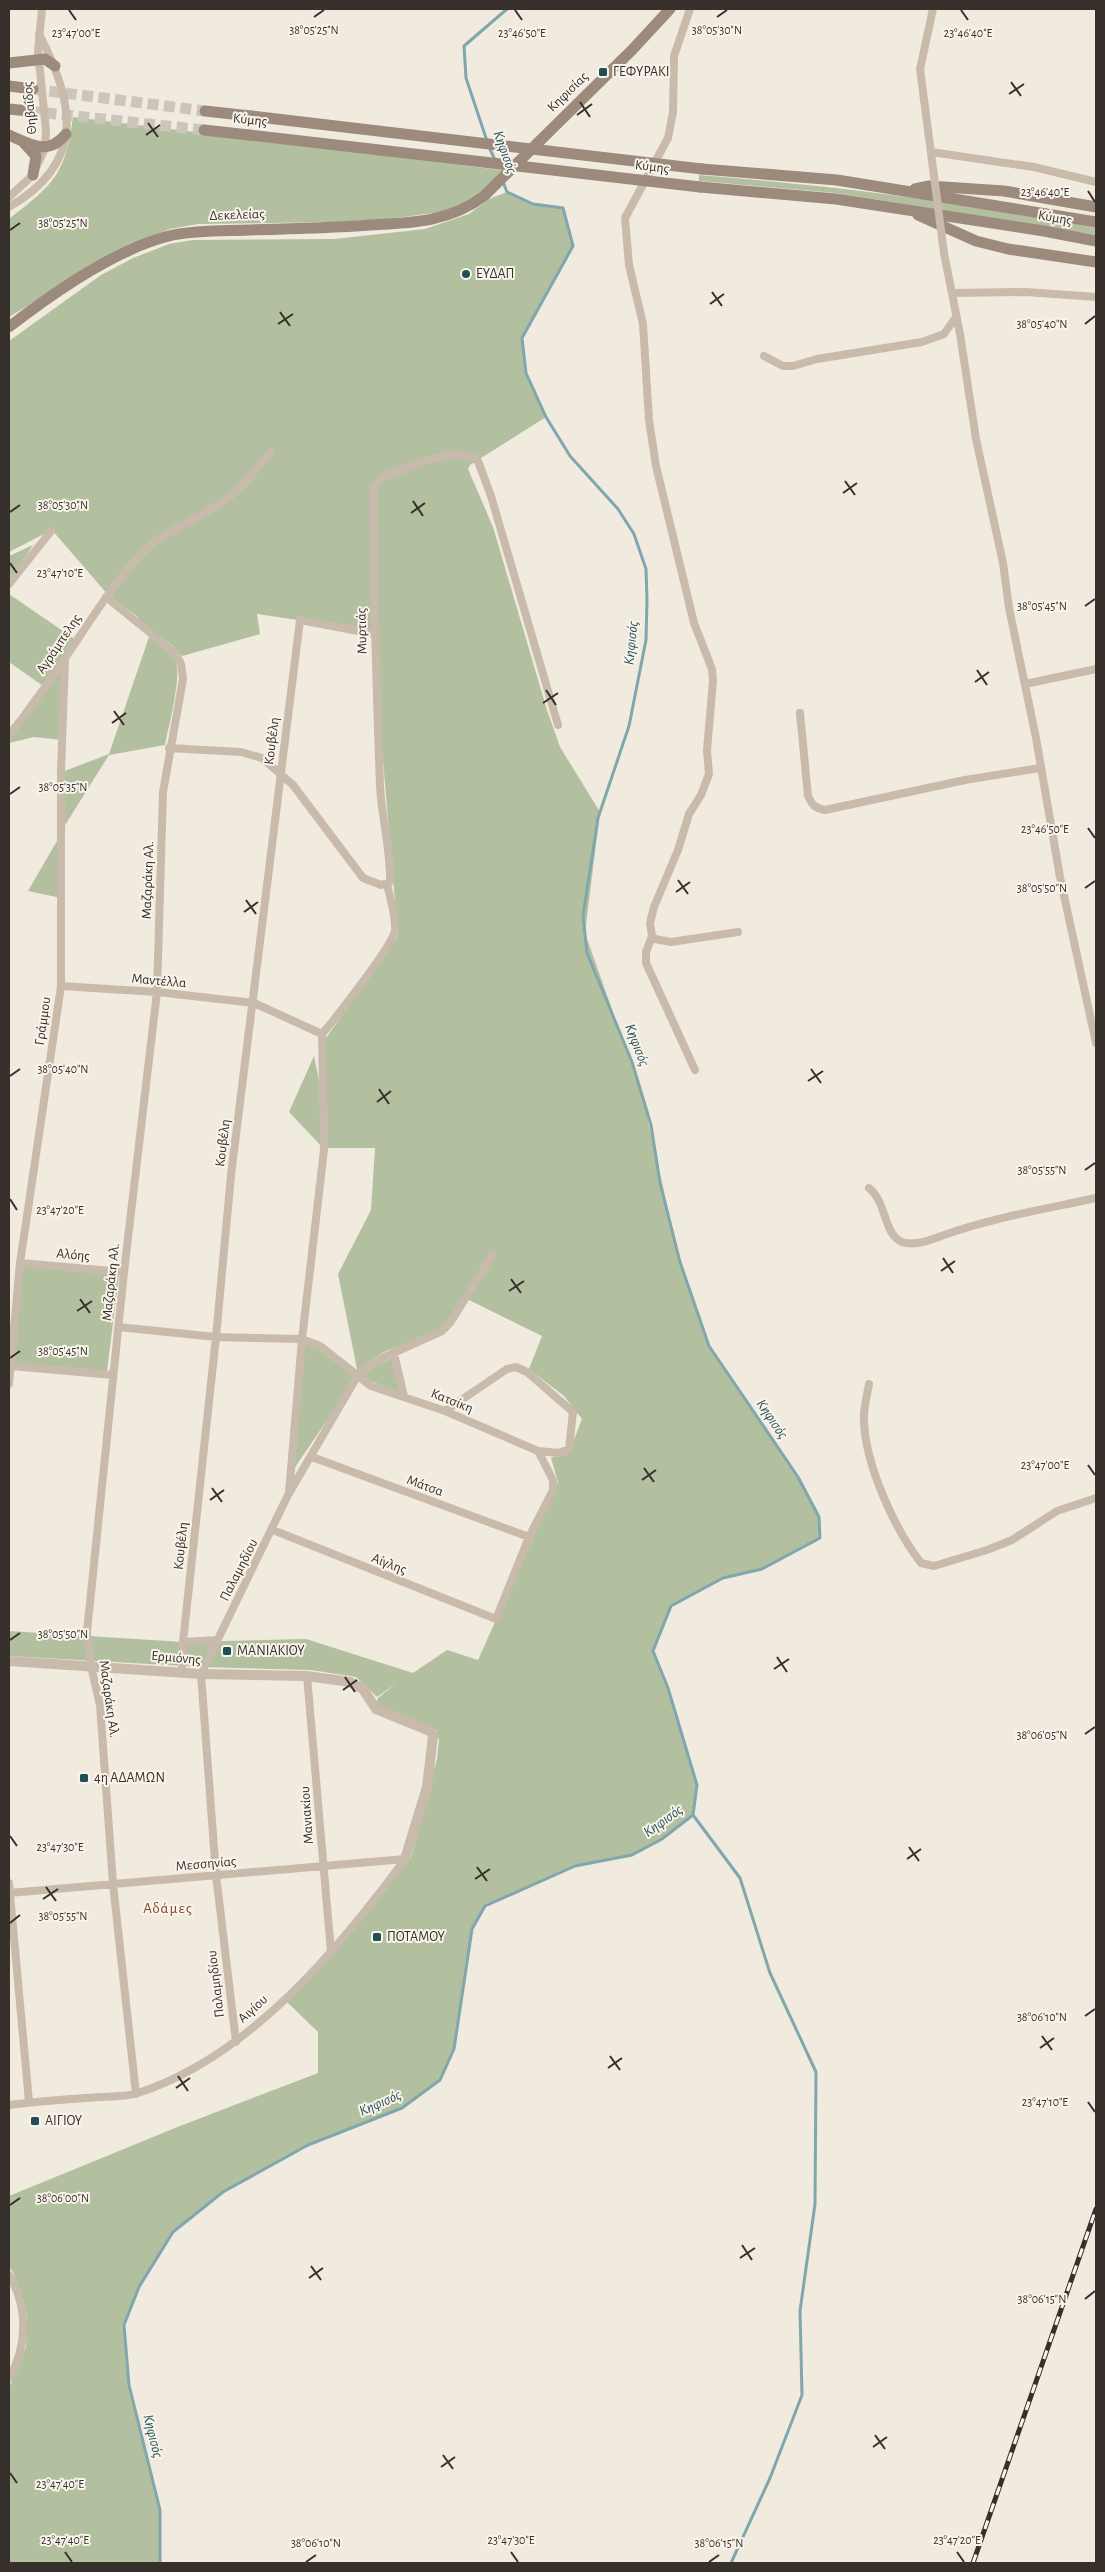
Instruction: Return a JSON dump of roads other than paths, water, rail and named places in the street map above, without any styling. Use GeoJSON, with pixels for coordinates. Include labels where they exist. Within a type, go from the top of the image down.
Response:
{"type":"FeatureCollection","features":[{"type":"Feature","properties":{"kind":"main road","name":"Κηφισίας"},"geometry":{"type":"LineString","coordinates":[[484,196],[632,50],[670,9]]}},
{"type":"Feature","properties":{"kind":"main road"},"geometry":{"type":"LineString","coordinates":[[9,63],[45,59],[55,66]]}},
{"type":"Feature","properties":{"kind":"main road"},"geometry":{"type":"LineString","coordinates":[[9,86],[33,90]]}},
{"type":"Feature","properties":{"kind":"main road"},"geometry":{"type":"LineString","coordinates":[[9,108],[29,111]]}},
{"type":"Feature","properties":{"kind":"main road","name":"Κύμης"},"geometry":{"type":"LineString","coordinates":[[206,111],[702,169],[837,180],[1096,222]]}},
{"type":"Feature","properties":{"kind":"main road","name":"Κύμης"},"geometry":{"type":"LineString","coordinates":[[204,130],[700,187],[836,199],[1096,241]]}},
{"type":"Feature","properties":{"kind":"main road"},"geometry":{"type":"LineString","coordinates":[[9,136],[45,148],[54,146],[66,134]]}},
{"type":"Feature","properties":{"kind":"main road"},"geometry":{"type":"LineString","coordinates":[[21,140],[30,147],[36,156],[33,175]]}},
{"type":"Feature","properties":{"kind":"main road"},"geometry":{"type":"LineString","coordinates":[[906,191],[928,186],[1004,192],[1096,207]]}},
{"type":"Feature","properties":{"kind":"main road","name":"Δεκελείας"},"geometry":{"type":"LineString","coordinates":[[9,327],[94,270],[139,247],[174,235],[204,231],[421,222],[449,215],[484,196]]}},
{"type":"Feature","properties":{"kind":"main road"},"geometry":{"type":"LineString","coordinates":[[905,209],[976,241],[1008,249],[1096,262]]}},
{"type":"Feature","properties":{"kind":"street","name":"Θηβαΐδος"},"geometry":{"type":"LineString","coordinates":[[9,197],[33,175],[40,164],[45,148],[46,130],[39,59],[42,9]]}},
{"type":"Feature","properties":{"kind":"street"},"geometry":{"type":"LineString","coordinates":[[690,9],[674,56],[673,112],[668,138],[625,218],[625,230],[629,265],[642,313],[649,420],[656,466],[694,622],[712,669],[713,681],[707,750],[709,774],[701,795],[688,814],[678,850],[657,899],[650,923],[652,936],[646,952],[646,963],[695,1070]]}},
{"type":"Feature","properties":{"kind":"street"},"geometry":{"type":"LineString","coordinates":[[933,9],[920,68],[944,253],[976,439],[1026,684],[1060,877],[1096,1044]]}},
{"type":"Feature","properties":{"kind":"street"},"geometry":{"type":"LineString","coordinates":[[9,206],[42,184],[61,154],[66,134],[67,103],[55,66],[39,34]]}},
{"type":"Feature","properties":{"kind":"street"},"geometry":{"type":"LineString","coordinates":[[931,152],[1034,167],[1096,182]]}},
{"type":"Feature","properties":{"kind":"street"},"geometry":{"type":"LineString","coordinates":[[952,293],[1026,292],[1096,297]]}},
{"type":"Feature","properties":{"kind":"street"},"geometry":{"type":"LineString","coordinates":[[764,356],[783,366],[794,366],[817,359],[922,342],[944,334],[956,317]]}},
{"type":"Feature","properties":{"kind":"street","name":"Αγράμπελης"},"geometry":{"type":"LineString","coordinates":[[9,734],[64,659],[106,597],[129,568],[152,544],[216,506],[232,494],[255,472],[271,451]]}},
{"type":"Feature","properties":{"kind":"street","name":"Μυρτιάς"},"geometry":{"type":"LineString","coordinates":[[322,1034],[354,994],[394,935],[395,922],[388,884],[390,869],[381,810],[374,634],[373,490],[376,484],[390,474],[452,454],[474,458],[478,461],[491,496],[558,725]]}},
{"type":"Feature","properties":{"kind":"street"},"geometry":{"type":"LineString","coordinates":[[9,584],[51,531]]}},
{"type":"Feature","properties":{"kind":"street","name":"Μαζαράκη Αλ."},"geometry":{"type":"LineString","coordinates":[[106,597],[169,647],[179,659],[182,679],[163,792],[157,992],[124,1272],[87,1632],[91,1666],[100,1705],[113,1884],[136,2094]]}},
{"type":"Feature","properties":{"kind":"street","name":"Κουβέλη"},"geometry":{"type":"LineString","coordinates":[[182,1671],[183,1642],[216,1337],[231,1175],[254,1003],[280,772],[300,620],[374,634]]}},
{"type":"Feature","properties":{"kind":"street","name":"Γράμμου"},"geometry":{"type":"LineString","coordinates":[[9,1384],[12,1308],[61,986],[61,771],[64,659]]}},
{"type":"Feature","properties":{"kind":"street"},"geometry":{"type":"LineString","coordinates":[[1026,684],[1096,669]]}},
{"type":"Feature","properties":{"kind":"street"},"geometry":{"type":"LineString","coordinates":[[800,713],[808,796],[812,806],[819,809],[825,810],[965,780],[1040,768]]}},
{"type":"Feature","properties":{"kind":"street"},"geometry":{"type":"LineString","coordinates":[[169,748],[241,752],[262,758],[280,772],[315,814],[363,878],[372,883],[388,884]]}},
{"type":"Feature","properties":{"kind":"street"},"geometry":{"type":"LineString","coordinates":[[652,936],[655,939],[671,942],[738,932]]}},
{"type":"Feature","properties":{"kind":"street","name":"Μαντέλλα"},"geometry":{"type":"LineString","coordinates":[[61,986],[157,992],[254,1003],[322,1034]]}},
{"type":"Feature","properties":{"kind":"street"},"geometry":{"type":"LineString","coordinates":[[288,1495],[302,1339],[324,1140],[322,1034]]}},
{"type":"Feature","properties":{"kind":"street"},"geometry":{"type":"LineString","coordinates":[[869,1188],[876,1194],[881,1203],[888,1227],[894,1236],[902,1242],[916,1243],[975,1224],[1096,1198]]}},
{"type":"Feature","properties":{"kind":"street"},"geometry":{"type":"LineString","coordinates":[[118,1327],[216,1337],[302,1339],[320,1346],[358,1375],[378,1360],[442,1331],[450,1323],[493,1254]]}},
{"type":"Feature","properties":{"kind":"street","name":"Αλόης"},"geometry":{"type":"LineString","coordinates":[[20,1263],[124,1272]]}},
{"type":"Feature","properties":{"kind":"street"},"geometry":{"type":"LineString","coordinates":[[394,1354],[404,1396]]}},
{"type":"Feature","properties":{"kind":"street"},"geometry":{"type":"LineString","coordinates":[[10,1366],[113,1375]]}},
{"type":"Feature","properties":{"kind":"street"},"geometry":{"type":"LineString","coordinates":[[445,1411],[507,1369],[520,1368],[544,1385],[573,1412],[569,1449],[560,1453],[538,1451]]}},
{"type":"Feature","properties":{"kind":"street","name":"Κατσίκη"},"geometry":{"type":"LineString","coordinates":[[358,1375],[371,1386],[445,1411],[538,1451]]}},
{"type":"Feature","properties":{"kind":"street","name":"Παλαμηδίου"},"geometry":{"type":"LineString","coordinates":[[236,2042],[216,1875],[201,1674],[273,1530],[288,1495],[312,1457],[358,1375]]}},
{"type":"Feature","properties":{"kind":"street"},"geometry":{"type":"LineString","coordinates":[[869,1384],[863,1415],[866,1440],[887,1506],[897,1526],[921,1563],[928,1566],[945,1564],[987,1550],[1012,1540],[1057,1511],[1096,1498]]}},
{"type":"Feature","properties":{"kind":"street"},"geometry":{"type":"LineString","coordinates":[[529,1537],[554,1484],[538,1451]]}},
{"type":"Feature","properties":{"kind":"street","name":"Μάτσα"},"geometry":{"type":"LineString","coordinates":[[312,1457],[529,1537]]}},
{"type":"Feature","properties":{"kind":"street","name":"Αίγλης"},"geometry":{"type":"LineString","coordinates":[[273,1530],[496,1619],[529,1537]]}},
{"type":"Feature","properties":{"kind":"street"},"geometry":{"type":"LineString","coordinates":[[183,1642],[217,1640]]}},
{"type":"Feature","properties":{"kind":"street","name":"Ερμιόνης"},"geometry":{"type":"LineString","coordinates":[[9,1661],[182,1671],[201,1674],[307,1676],[354,1683],[362,1689],[376,1709],[432,1734],[434,1741],[427,1787],[405,1859]]}},
{"type":"Feature","properties":{"kind":"street","name":"Μανιακίου"},"geometry":{"type":"LineString","coordinates":[[307,1676],[322,1866],[331,1952]]}},
{"type":"Feature","properties":{"kind":"street","name":"Μεσσηνίας"},"geometry":{"type":"LineString","coordinates":[[9,1893],[405,1859]]}},
{"type":"Feature","properties":{"kind":"street","name":"Αιγίου"},"geometry":{"type":"LineString","coordinates":[[9,2104],[136,2094],[192,2069],[236,2042],[260,2022],[331,1952],[369,1908],[405,1859]]}},
{"type":"Feature","properties":{"kind":"street"},"geometry":{"type":"LineString","coordinates":[[9,1883],[28,2102]]}},
{"type":"Feature","properties":{"kind":"street"},"geometry":{"type":"LineString","coordinates":[[9,2275],[20,2299],[23,2331],[22,2346],[9,2378]]}},
{"type":"Feature","properties":{"kind":"waterway","name":"Κηφισός"},"geometry":{"type":"LineString","coordinates":[[487,141],[466,78],[464,46],[507,9]]}},
{"type":"Feature","properties":{"kind":"waterway","name":"Κηφισός"},"geometry":{"type":"LineString","coordinates":[[489,147],[495,160]]}},
{"type":"Feature","properties":{"kind":"waterway","name":"Κηφισός"},"geometry":{"type":"LineString","coordinates":[[160,2563],[160,2510],[129,2385],[124,2325],[139,2287],[173,2232],[223,2192],[308,2145],[402,2108],[440,2080],[454,2049],[472,1929],[485,1906],[575,1866],[632,1855],[662,1839],[693,1815],[697,1785],[668,1688],[653,1651],[671,1606],[723,1578],[762,1569],[820,1538],[819,1517],[798,1477],[709,1346],[680,1262],[660,1183],[651,1125],[632,1062],[587,953],[583,916],[598,818],[629,726],[646,640],[646,569],[634,534],[618,509],[570,456],[546,417],[526,373],[522,338],[573,246],[563,208],[533,204],[507,192],[503,182]]}},
{"type":"Feature","properties":{"kind":"waterway"},"geometry":{"type":"LineString","coordinates":[[693,1815],[740,1878],[770,1973],[816,2072],[815,2204],[800,2311],[802,2395],[770,2478],[731,2563]]}},
{"type":"Feature","properties":{"kind":"tunnel"},"geometry":{"type":"LineString","coordinates":[[33,89],[205,111]]}},
{"type":"Feature","properties":{"kind":"tunnel"},"geometry":{"type":"LineString","coordinates":[[29,111],[204,130]]}},
{"type":"Feature","properties":{"kind":"railway"},"geometry":{"type":"LineString","coordinates":[[973,2563],[1096,2209]]}},
{"type":"Feature","properties":{"kind":"place","name":"ΓΕΦΥΡΑΚΙ"},"geometry":{"type":"Point","coordinates":[603,72]}},
{"type":"Feature","properties":{"kind":"place","name":"ΕΥΔΑΠ"},"geometry":{"type":"Point","coordinates":[466,274]}},
{"type":"Feature","properties":{"kind":"place","name":"ΜΑΝΙΑΚΙΟΥ"},"geometry":{"type":"Point","coordinates":[227,1651]}},
{"type":"Feature","properties":{"kind":"place","name":"4η ΑΔΑΜΩΝ"},"geometry":{"type":"Point","coordinates":[84,1778]}},
{"type":"Feature","properties":{"kind":"place","name":"ΠΟΤΑΜΟΥ"},"geometry":{"type":"Point","coordinates":[377,1937]}},
{"type":"Feature","properties":{"kind":"place","name":"ΑΙΓΙΟΥ"},"geometry":{"type":"Point","coordinates":[35,2121]}},
{"type":"Feature","properties":{"kind":"district","name":"Αδάμες"},"geometry":{"type":"Point","coordinates":[168,1908]}}]}
